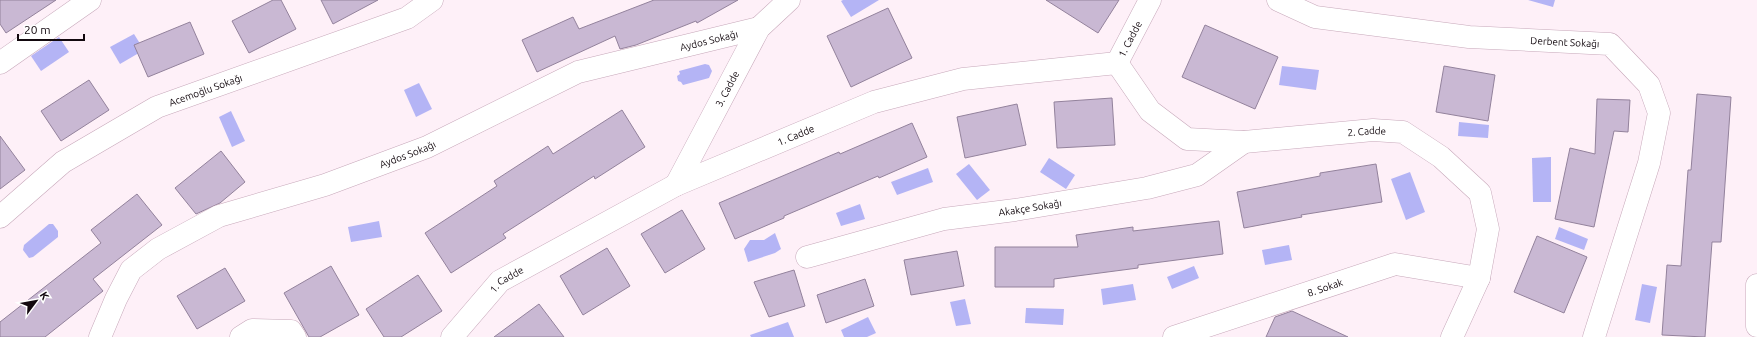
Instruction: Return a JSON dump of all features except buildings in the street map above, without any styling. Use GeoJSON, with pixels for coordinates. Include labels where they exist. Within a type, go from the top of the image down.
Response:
{"type":"FeatureCollection","features":[{"type":"Feature","properties":{"kind":"street"},"geometry":{"type":"LineString","coordinates":[[0,63],[90,0]]}},
{"type":"Feature","properties":{"kind":"street","name":"Acemoğlu Sokağı"},"geometry":{"type":"LineString","coordinates":[[0,217],[63,162],[157,107],[406,18],[432,0]]}},
{"type":"Feature","properties":{"kind":"street","name":"3. Cadde"},"geometry":{"type":"LineString","coordinates":[[676,185],[759,28],[789,0]]}},
{"type":"Feature","properties":{"kind":"street","name":"1. Cadde"},"geometry":{"type":"LineString","coordinates":[[452,337],[500,281],[676,185],[874,102],[964,79],[1117,63],[1150,0]]}},
{"type":"Feature","properties":{"kind":"street","name":"Derbent Sokağı"},"geometry":{"type":"LineString","coordinates":[[1284,1],[1315,17],[1469,37],[1610,44],[1650,85],[1659,113],[1649,163],[1594,337]]}},
{"type":"Feature","properties":{"kind":"street","name":"Aydos Sokağı"},"geometry":{"type":"LineString","coordinates":[[100,337],[116,299],[131,270],[158,249],[219,216],[325,185],[427,147],[578,72],[759,28]]}},
{"type":"Feature","properties":{"kind":"street","name":"2. Cadde"},"geometry":{"type":"LineString","coordinates":[[1117,63],[1150,111],[1186,140],[1244,142],[1373,130],[1403,132],[1440,157],[1480,193],[1488,230],[1479,278],[1452,337]]}},
{"type":"Feature","properties":{"kind":"street","name":"Akakçe Sokağı"},"geometry":{"type":"LineString","coordinates":[[807,257],[944,219],[1015,210],[1147,188],[1197,175],[1244,142]]}},
{"type":"Feature","properties":{"kind":"street","name":"8. Sokak"},"geometry":{"type":"LineString","coordinates":[[1174,337],[1395,264],[1479,278]]}},
{"type":"Feature","properties":{"kind":"street"},"geometry":{"type":"LineString","coordinates":[[1757,285],[1757,326]]}},
{"type":"Feature","properties":{"kind":"street"},"geometry":{"type":"LineString","coordinates":[[241,337],[252,330],[291,331],[295,337]]}},
{"type":"Feature","properties":{"kind":"water"},"geometry":{"type":"Polygon","coordinates":[[[879,0],[851,17],[841,1],[879,0]]]}},
{"type":"Feature","properties":{"kind":"water"},"geometry":{"type":"Polygon","coordinates":[[[1528,0],[1555,0],[1553,7],[1528,0]]]}},
{"type":"Feature","properties":{"kind":"water"},"geometry":{"type":"Polygon","coordinates":[[[134,34],[144,50],[120,64],[110,47],[134,34]]]}},
{"type":"Feature","properties":{"kind":"water"},"geometry":{"type":"Polygon","coordinates":[[[59,37],[69,52],[41,71],[31,56],[59,37]]]}},
{"type":"Feature","properties":{"kind":"water"},"geometry":{"type":"Polygon","coordinates":[[[705,64],[709,65],[712,71],[709,78],[683,85],[678,81],[677,76],[680,74],[679,71],[705,64]]]}},
{"type":"Feature","properties":{"kind":"water"},"geometry":{"type":"Polygon","coordinates":[[[1282,66],[1319,70],[1316,90],[1279,85],[1282,66]]]}},
{"type":"Feature","properties":{"kind":"water"},"geometry":{"type":"Polygon","coordinates":[[[419,83],[432,109],[416,117],[404,90],[419,83]]]}},
{"type":"Feature","properties":{"kind":"water"},"geometry":{"type":"Polygon","coordinates":[[[231,111],[245,141],[232,147],[219,117],[231,111]]]}},
{"type":"Feature","properties":{"kind":"water"},"geometry":{"type":"Polygon","coordinates":[[[1459,122],[1489,125],[1488,138],[1458,136],[1459,122]]]}},
{"type":"Feature","properties":{"kind":"water"},"geometry":{"type":"Polygon","coordinates":[[[1551,157],[1551,202],[1533,202],[1532,158],[1551,157]]]}},
{"type":"Feature","properties":{"kind":"water"},"geometry":{"type":"Polygon","coordinates":[[[1049,158],[1075,175],[1066,189],[1040,172],[1049,158]]]}},
{"type":"Feature","properties":{"kind":"water"},"geometry":{"type":"Polygon","coordinates":[[[969,164],[990,190],[977,200],[956,174],[969,164]]]}},
{"type":"Feature","properties":{"kind":"water"},"geometry":{"type":"Polygon","coordinates":[[[928,168],[933,182],[897,195],[891,182],[928,168]]]}},
{"type":"Feature","properties":{"kind":"water"},"geometry":{"type":"Polygon","coordinates":[[[1410,172],[1425,212],[1406,220],[1391,179],[1410,172]]]}},
{"type":"Feature","properties":{"kind":"water"},"geometry":{"type":"Polygon","coordinates":[[[860,204],[865,219],[841,226],[836,213],[860,204]]]}},
{"type":"Feature","properties":{"kind":"water"},"geometry":{"type":"Polygon","coordinates":[[[379,221],[382,237],[351,242],[348,227],[379,221]]]}},
{"type":"Feature","properties":{"kind":"water"},"geometry":{"type":"Polygon","coordinates":[[[49,224],[53,224],[58,231],[58,237],[33,257],[29,258],[23,250],[24,245],[49,224]]]}},
{"type":"Feature","properties":{"kind":"water"},"geometry":{"type":"Polygon","coordinates":[[[1559,227],[1588,239],[1584,250],[1555,239],[1559,227]]]}},
{"type":"Feature","properties":{"kind":"water"},"geometry":{"type":"Polygon","coordinates":[[[775,233],[781,249],[775,253],[748,262],[744,249],[750,240],[764,240],[775,233]]]}},
{"type":"Feature","properties":{"kind":"water"},"geometry":{"type":"Polygon","coordinates":[[[1289,245],[1292,260],[1265,265],[1262,250],[1289,245]]]}},
{"type":"Feature","properties":{"kind":"water"},"geometry":{"type":"Polygon","coordinates":[[[1194,266],[1199,278],[1172,289],[1167,277],[1194,266]]]}},
{"type":"Feature","properties":{"kind":"water"},"geometry":{"type":"Polygon","coordinates":[[[1133,284],[1136,300],[1103,305],[1101,289],[1133,284]]]}},
{"type":"Feature","properties":{"kind":"water"},"geometry":{"type":"Polygon","coordinates":[[[1642,284],[1657,287],[1650,323],[1635,320],[1642,284]]]}},
{"type":"Feature","properties":{"kind":"water"},"geometry":{"type":"Polygon","coordinates":[[[965,299],[971,324],[956,326],[950,302],[965,299]]]}},
{"type":"Feature","properties":{"kind":"water"},"geometry":{"type":"Polygon","coordinates":[[[1026,308],[1064,309],[1063,325],[1025,323],[1026,308]]]}},
{"type":"Feature","properties":{"kind":"water"},"geometry":{"type":"Polygon","coordinates":[[[868,317],[876,333],[867,337],[844,337],[841,330],[868,317]]]}},
{"type":"Feature","properties":{"kind":"water"},"geometry":{"type":"Polygon","coordinates":[[[788,322],[794,337],[751,337],[750,335],[788,322]]]}}]}
